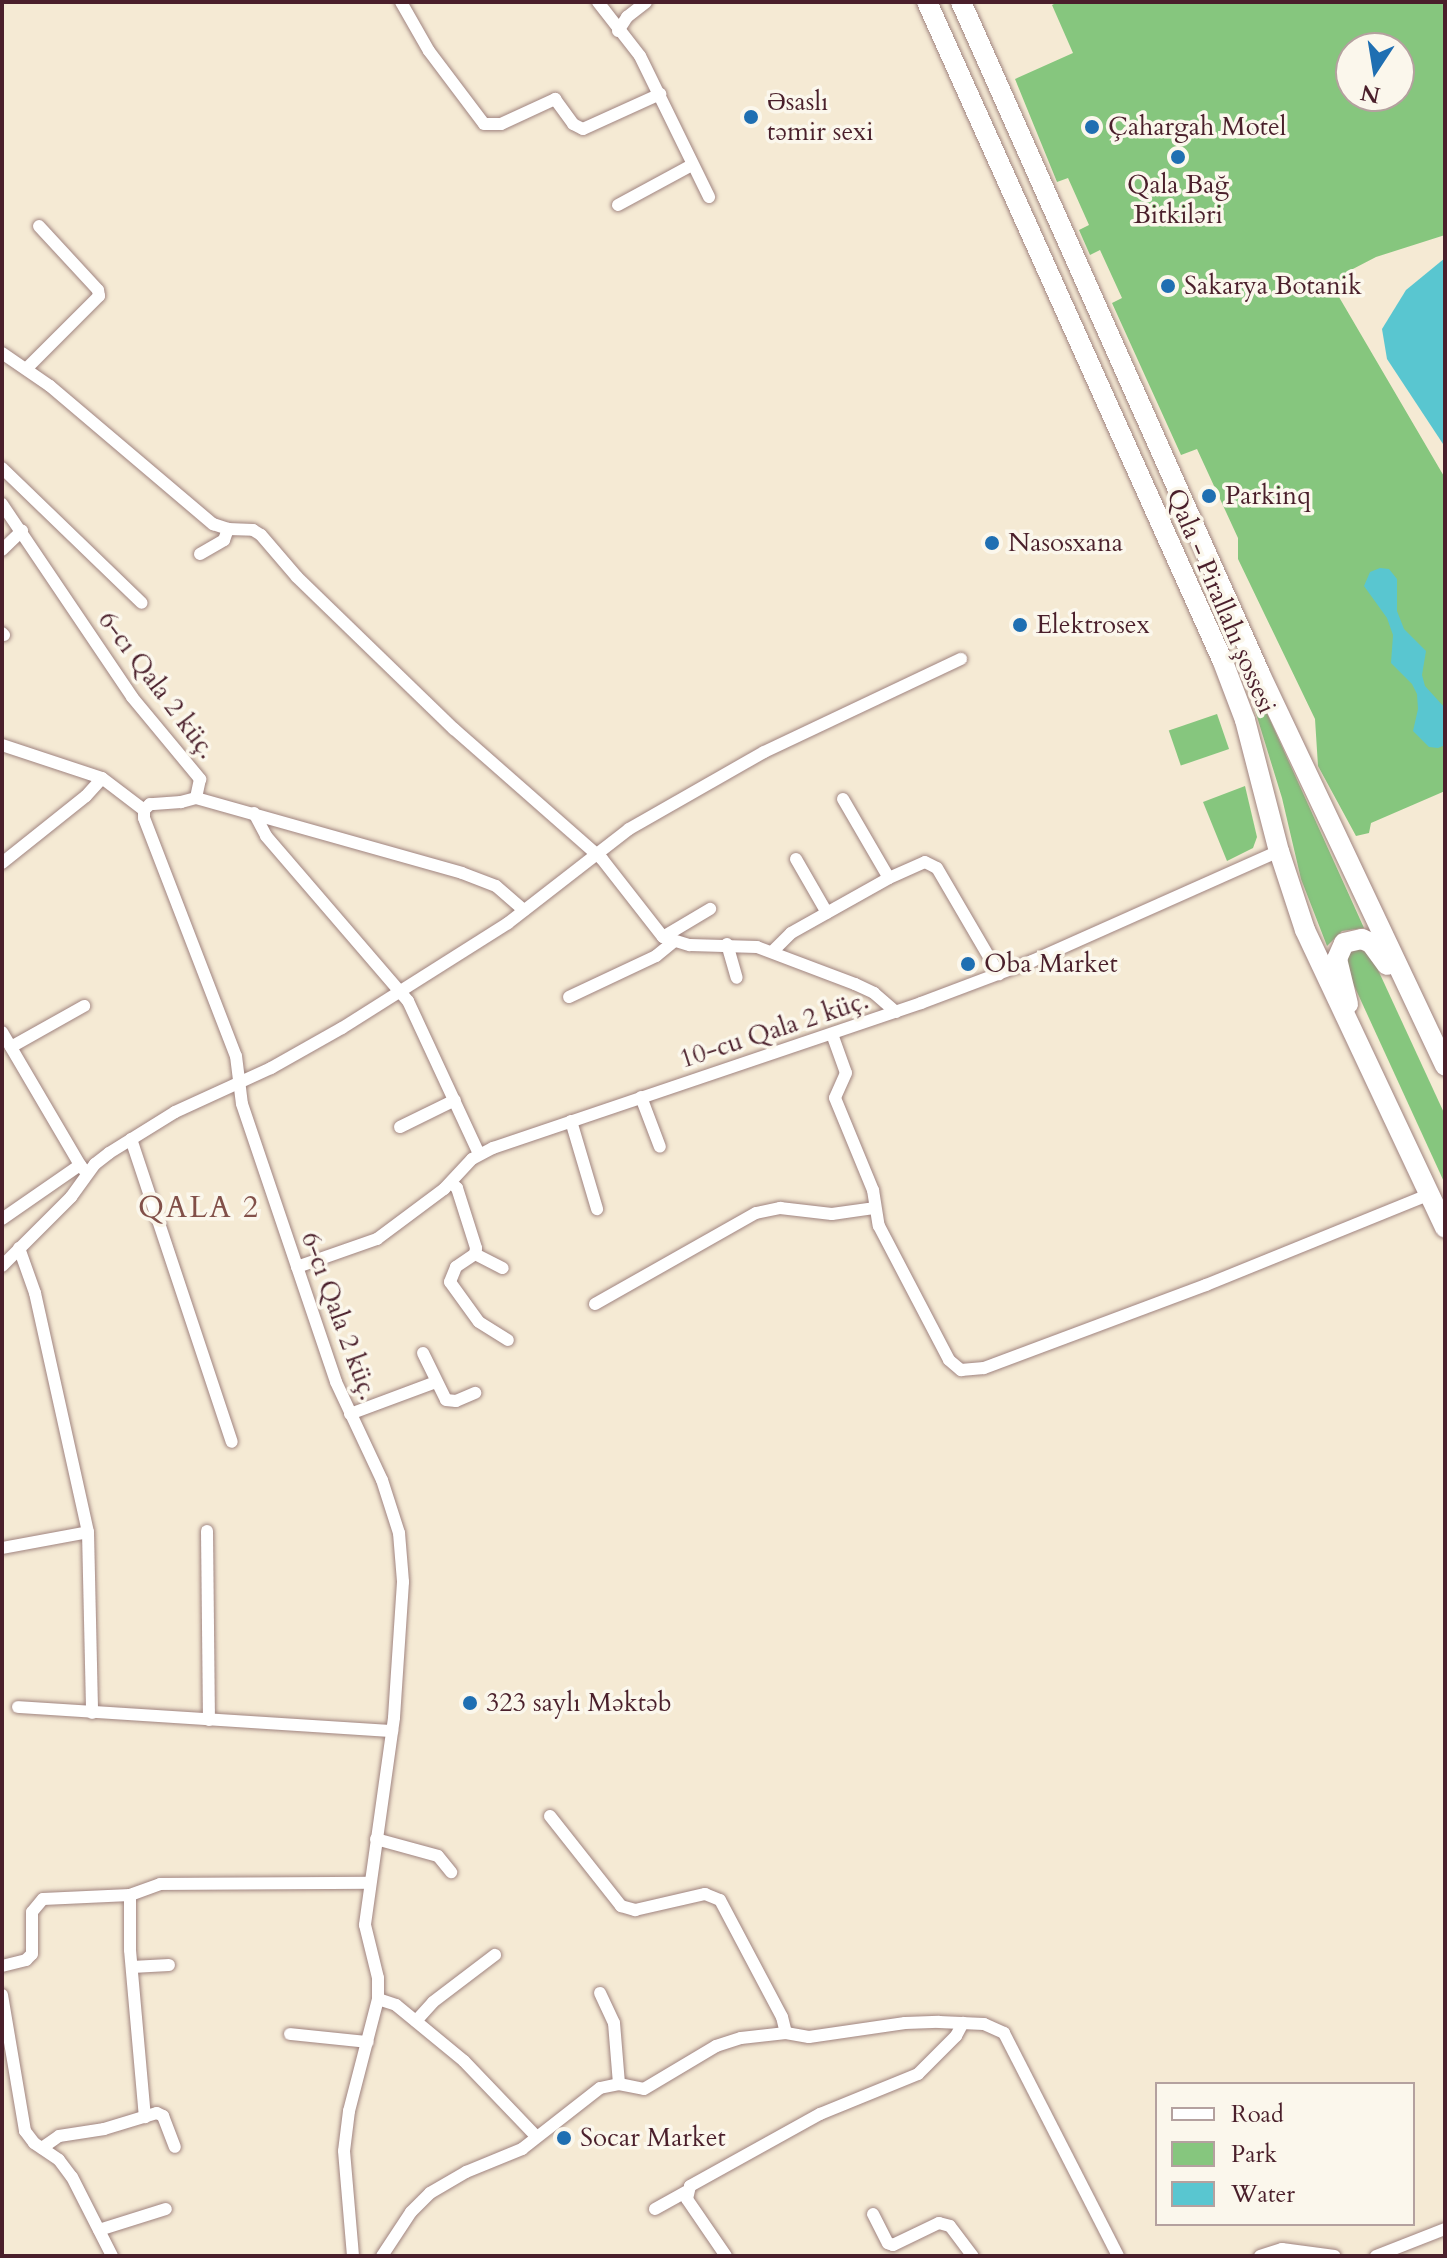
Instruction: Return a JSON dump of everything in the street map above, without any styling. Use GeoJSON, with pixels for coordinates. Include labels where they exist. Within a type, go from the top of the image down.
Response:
{"type":"FeatureCollection","features":[{"type":"Feature","properties":{"kind":"main road","name":"Qala - Pirallahı şossesi"},"geometry":{"type":"LineString","coordinates":[[927,2],[1223,662],[1254,748],[1279,851],[1305,930],[1370,1075],[1445,1228]]}},
{"type":"Feature","properties":{"kind":"main road","name":"Qala - Pirallahı şossesi"},"geometry":{"type":"LineString","coordinates":[[961,2],[1260,674],[1442,1058]]}},
{"type":"Feature","properties":{"kind":"main road"},"geometry":{"type":"LineString","coordinates":[[1370,1075],[1337,959],[1344,943],[1353,939],[1371,943],[1380,954],[1442,1058]]}},
{"type":"Feature","properties":{"kind":"street"},"geometry":{"type":"LineString","coordinates":[[401,2],[429,51],[484,124],[501,124],[555,99],[573,124],[583,129],[660,94]]}},
{"type":"Feature","properties":{"kind":"street"},"geometry":{"type":"LineString","coordinates":[[598,2],[640,56],[709,197]]}},
{"type":"Feature","properties":{"kind":"street"},"geometry":{"type":"LineString","coordinates":[[618,31],[627,17],[646,2]]}},
{"type":"Feature","properties":{"kind":"street"},"geometry":{"type":"LineString","coordinates":[[618,205],[692,165]]}},
{"type":"Feature","properties":{"kind":"street"},"geometry":{"type":"LineString","coordinates":[[27,368],[99,296],[98,290],[39,226]]}},
{"type":"Feature","properties":{"kind":"street"},"geometry":{"type":"LineString","coordinates":[[2,353],[27,368],[213,524],[228,529],[253,530],[261,535],[297,577],[454,729],[595,853],[668,940],[727,944],[772,952],[874,993],[896,1012]]}},
{"type":"Feature","properties":{"kind":"street"},"geometry":{"type":"LineString","coordinates":[[2,468],[142,603]]}},
{"type":"Feature","properties":{"kind":"street","name":"6-cı Qala 2 küç."},"geometry":{"type":"LineString","coordinates":[[2,504],[132,697],[197,774],[200,784],[196,798],[150,804],[144,810],[148,831],[236,1056],[242,1104],[350,1414],[392,1503],[402,1553],[392,1731],[369,1883],[365,1933],[378,1978],[378,1999],[349,2111],[344,2151],[353,2256]]}},
{"type":"Feature","properties":{"kind":"street"},"geometry":{"type":"LineString","coordinates":[[200,554],[224,540],[228,529]]}},
{"type":"Feature","properties":{"kind":"street"},"geometry":{"type":"LineString","coordinates":[[2,550],[22,531]]}},
{"type":"Feature","properties":{"kind":"street"},"geometry":{"type":"LineString","coordinates":[[2,1219],[187,1106],[271,1068],[401,991],[524,910],[595,853],[764,752],[961,659]]}},
{"type":"Feature","properties":{"kind":"street"},"geometry":{"type":"LineString","coordinates":[[2,745],[102,778],[144,810]]}},
{"type":"Feature","properties":{"kind":"street"},"geometry":{"type":"LineString","coordinates":[[2,863],[86,796],[102,778]]}},
{"type":"Feature","properties":{"kind":"street"},"geometry":{"type":"LineString","coordinates":[[196,798],[481,880],[496,886],[524,910]]}},
{"type":"Feature","properties":{"kind":"street"},"geometry":{"type":"LineString","coordinates":[[843,799],[889,878]]}},
{"type":"Feature","properties":{"kind":"street"},"geometry":{"type":"LineString","coordinates":[[254,813],[266,836],[401,991],[415,1013],[479,1154]]}},
{"type":"Feature","properties":{"kind":"street","name":"10-cu Qala 2 küç."},"geometry":{"type":"LineString","coordinates":[[297,1267],[377,1239],[451,1183],[479,1154],[999,974],[1279,851]]}},
{"type":"Feature","properties":{"kind":"street"},"geometry":{"type":"LineString","coordinates":[[796,859],[827,913]]}},
{"type":"Feature","properties":{"kind":"street"},"geometry":{"type":"LineString","coordinates":[[772,952],[791,933],[889,878],[917,865],[932,863],[999,974]]}},
{"type":"Feature","properties":{"kind":"street"},"geometry":{"type":"LineString","coordinates":[[569,997],[656,956],[668,940],[710,909]]}},
{"type":"Feature","properties":{"kind":"street"},"geometry":{"type":"LineString","coordinates":[[727,944],[737,978]]}},
{"type":"Feature","properties":{"kind":"street"},"geometry":{"type":"LineString","coordinates":[[11,1047],[84,1006]]}},
{"type":"Feature","properties":{"kind":"street"},"geometry":{"type":"LineString","coordinates":[[2,1032],[84,1169]]}},
{"type":"Feature","properties":{"kind":"street"},"geometry":{"type":"LineString","coordinates":[[832,1034],[846,1073],[835,1098],[873,1190],[874,1208],[884,1236],[949,1360],[961,1370],[969,1371],[1206,1285],[1430,1194]]}},
{"type":"Feature","properties":{"kind":"street"},"geometry":{"type":"LineString","coordinates":[[641,1097],[660,1147]]}},
{"type":"Feature","properties":{"kind":"street"},"geometry":{"type":"LineString","coordinates":[[400,1127],[455,1100]]}},
{"type":"Feature","properties":{"kind":"street"},"geometry":{"type":"LineString","coordinates":[[571,1121],[597,1209]]}},
{"type":"Feature","properties":{"kind":"street"},"geometry":{"type":"LineString","coordinates":[[131,1139],[232,1442]]}},
{"type":"Feature","properties":{"kind":"street"},"geometry":{"type":"LineString","coordinates":[[2,1266],[71,1197],[84,1169]]}},
{"type":"Feature","properties":{"kind":"street"},"geometry":{"type":"LineString","coordinates":[[451,1183],[460,1198],[475,1254],[503,1268]]}},
{"type":"Feature","properties":{"kind":"street"},"geometry":{"type":"LineString","coordinates":[[595,1304],[756,1213],[780,1208],[832,1214],[874,1208]]}},
{"type":"Feature","properties":{"kind":"street"},"geometry":{"type":"LineString","coordinates":[[19,1248],[27,1262],[35,1293],[88,1532],[92,1713]]}},
{"type":"Feature","properties":{"kind":"street"},"geometry":{"type":"LineString","coordinates":[[475,1254],[456,1267],[450,1282],[452,1290],[479,1322],[508,1340]]}},
{"type":"Feature","properties":{"kind":"street"},"geometry":{"type":"LineString","coordinates":[[423,1353],[446,1400],[451,1402],[475,1393]]}},
{"type":"Feature","properties":{"kind":"street"},"geometry":{"type":"LineString","coordinates":[[350,1414],[436,1382]]}},
{"type":"Feature","properties":{"kind":"street"},"geometry":{"type":"LineString","coordinates":[[207,1531],[209,1720]]}},
{"type":"Feature","properties":{"kind":"street"},"geometry":{"type":"LineString","coordinates":[[2,1548],[88,1532]]}},
{"type":"Feature","properties":{"kind":"street"},"geometry":{"type":"LineString","coordinates":[[18,1707],[392,1731]]}},
{"type":"Feature","properties":{"kind":"street"},"geometry":{"type":"LineString","coordinates":[[550,1816],[621,1906],[635,1910],[705,1894],[720,1900],[782,2017],[786,2033]]}},
{"type":"Feature","properties":{"kind":"street"},"geometry":{"type":"LineString","coordinates":[[376,1839],[438,1856],[451,1872]]}},
{"type":"Feature","properties":{"kind":"street"},"geometry":{"type":"LineString","coordinates":[[2,1966],[26,1960],[32,1954],[32,1912],[38,1902],[130,1895],[160,1884],[369,1883]]}},
{"type":"Feature","properties":{"kind":"street"},"geometry":{"type":"LineString","coordinates":[[130,1895],[132,1967],[145,2117]]}},
{"type":"Feature","properties":{"kind":"street"},"geometry":{"type":"LineString","coordinates":[[416,2021],[433,2002],[495,1955]]}},
{"type":"Feature","properties":{"kind":"street"},"geometry":{"type":"LineString","coordinates":[[132,1967],[169,1965]]}},
{"type":"Feature","properties":{"kind":"street"},"geometry":{"type":"LineString","coordinates":[[600,1993],[614,2023],[619,2084]]}},
{"type":"Feature","properties":{"kind":"street"},"geometry":{"type":"LineString","coordinates":[[2,1995],[25,2131],[59,2160],[72,2177],[112,2256]]}},
{"type":"Feature","properties":{"kind":"street"},"geometry":{"type":"LineString","coordinates":[[378,1999],[396,2005],[416,2021],[500,2094],[537,2137]]}},
{"type":"Feature","properties":{"kind":"street"},"geometry":{"type":"LineString","coordinates":[[382,2256],[411,2212],[430,2193],[477,2167],[514,2153],[586,2096],[609,2085],[644,2089],[721,2044],[786,2033],[809,2037],[905,2023],[963,2023],[992,2026],[1004,2033],[1118,2256]]}},
{"type":"Feature","properties":{"kind":"street"},"geometry":{"type":"LineString","coordinates":[[655,2209],[686,2192],[700,2178],[800,2124],[855,2097],[918,2074],[956,2036],[963,2023]]}},
{"type":"Feature","properties":{"kind":"street"},"geometry":{"type":"LineString","coordinates":[[290,2034],[368,2042]]}},
{"type":"Feature","properties":{"kind":"street"},"geometry":{"type":"LineString","coordinates":[[42,2148],[59,2136],[157,2113],[163,2116],[175,2147]]}},
{"type":"Feature","properties":{"kind":"street"},"geometry":{"type":"LineString","coordinates":[[686,2192],[726,2256]]}},
{"type":"Feature","properties":{"kind":"street"},"geometry":{"type":"LineString","coordinates":[[99,2230],[166,2209]]}},
{"type":"Feature","properties":{"kind":"street"},"geometry":{"type":"LineString","coordinates":[[873,2214],[888,2243],[893,2245],[939,2223],[950,2226],[973,2256]]}},
{"type":"Feature","properties":{"kind":"street"},"geometry":{"type":"LineString","coordinates":[[1376,2256],[1445,2229]]}},
{"type":"Feature","properties":{"kind":"street"},"geometry":{"type":"LineString","coordinates":[[1260,2256],[1296,2249],[1335,2256]]}},
{"type":"Feature","properties":{"kind":"green space"},"geometry":{"type":"Polygon","coordinates":[[[1058,2],[1445,2],[1445,235],[1376,257],[1349,271],[1337,286],[1339,297],[1445,478],[1445,791],[1371,823],[1369,833],[1356,836],[1318,766],[1315,719],[1238,559],[1238,538],[1197,449],[1181,455],[1112,303],[1122,298],[1100,250],[1090,255],[1079,230],[1089,225],[1068,178],[1057,182],[1015,79],[1073,53],[1052,5],[1058,2]]]}},
{"type":"Feature","properties":{"kind":"green space"},"geometry":{"type":"Polygon","coordinates":[[[1251,678],[1364,928],[1342,931],[1327,946],[1301,879],[1282,798],[1246,681],[1251,678]]]}},
{"type":"Feature","properties":{"kind":"green space"},"geometry":{"type":"Polygon","coordinates":[[[1217,714],[1229,749],[1181,766],[1169,731],[1217,714]]]}},
{"type":"Feature","properties":{"kind":"green space"},"geometry":{"type":"Polygon","coordinates":[[[1245,786],[1257,837],[1253,848],[1227,861],[1203,802],[1245,786]]]}},
{"type":"Feature","properties":{"kind":"green space"},"geometry":{"type":"Polygon","coordinates":[[[1355,948],[1368,951],[1373,959],[1445,1115],[1445,1184],[1346,968],[1347,953],[1355,948]]]}},
{"type":"Feature","properties":{"kind":"water"},"geometry":{"type":"Polygon","coordinates":[[[1445,258],[1445,447],[1387,359],[1382,329],[1406,290],[1445,258]]]}},
{"type":"Feature","properties":{"kind":"water"},"geometry":{"type":"Polygon","coordinates":[[[1389,569],[1397,579],[1397,611],[1404,629],[1426,651],[1422,675],[1425,686],[1445,708],[1445,745],[1438,748],[1429,747],[1413,731],[1418,709],[1417,694],[1412,684],[1391,663],[1393,635],[1387,618],[1364,586],[1370,572],[1389,569]]]}},
{"type":"Feature","properties":{"kind":"place","name":"Əsaslı təmir sexi"},"geometry":{"type":"Point","coordinates":[751,117]}},
{"type":"Feature","properties":{"kind":"place","name":"Çahargah Motel"},"geometry":{"type":"Point","coordinates":[1092,127]}},
{"type":"Feature","properties":{"kind":"place","name":"Qala Bağ Bitkiləri"},"geometry":{"type":"Point","coordinates":[1178,157]}},
{"type":"Feature","properties":{"kind":"place","name":"Sakarya Botanik"},"geometry":{"type":"Point","coordinates":[1168,286]}},
{"type":"Feature","properties":{"kind":"place","name":"Parkinq"},"geometry":{"type":"Point","coordinates":[1209,496]}},
{"type":"Feature","properties":{"kind":"place","name":"Nasosxana"},"geometry":{"type":"Point","coordinates":[992,543]}},
{"type":"Feature","properties":{"kind":"place","name":"Elektrosex"},"geometry":{"type":"Point","coordinates":[1020,625]}},
{"type":"Feature","properties":{"kind":"place","name":"Oba Market"},"geometry":{"type":"Point","coordinates":[968,964]}},
{"type":"Feature","properties":{"kind":"place","name":"323 saylı Məktəb"},"geometry":{"type":"Point","coordinates":[470,1703]}},
{"type":"Feature","properties":{"kind":"place","name":"Socar Market"},"geometry":{"type":"Point","coordinates":[564,2138]}},
{"type":"Feature","properties":{"kind":"district","name":"QALA 2"},"geometry":{"type":"Point","coordinates":[199,1208]}}]}
